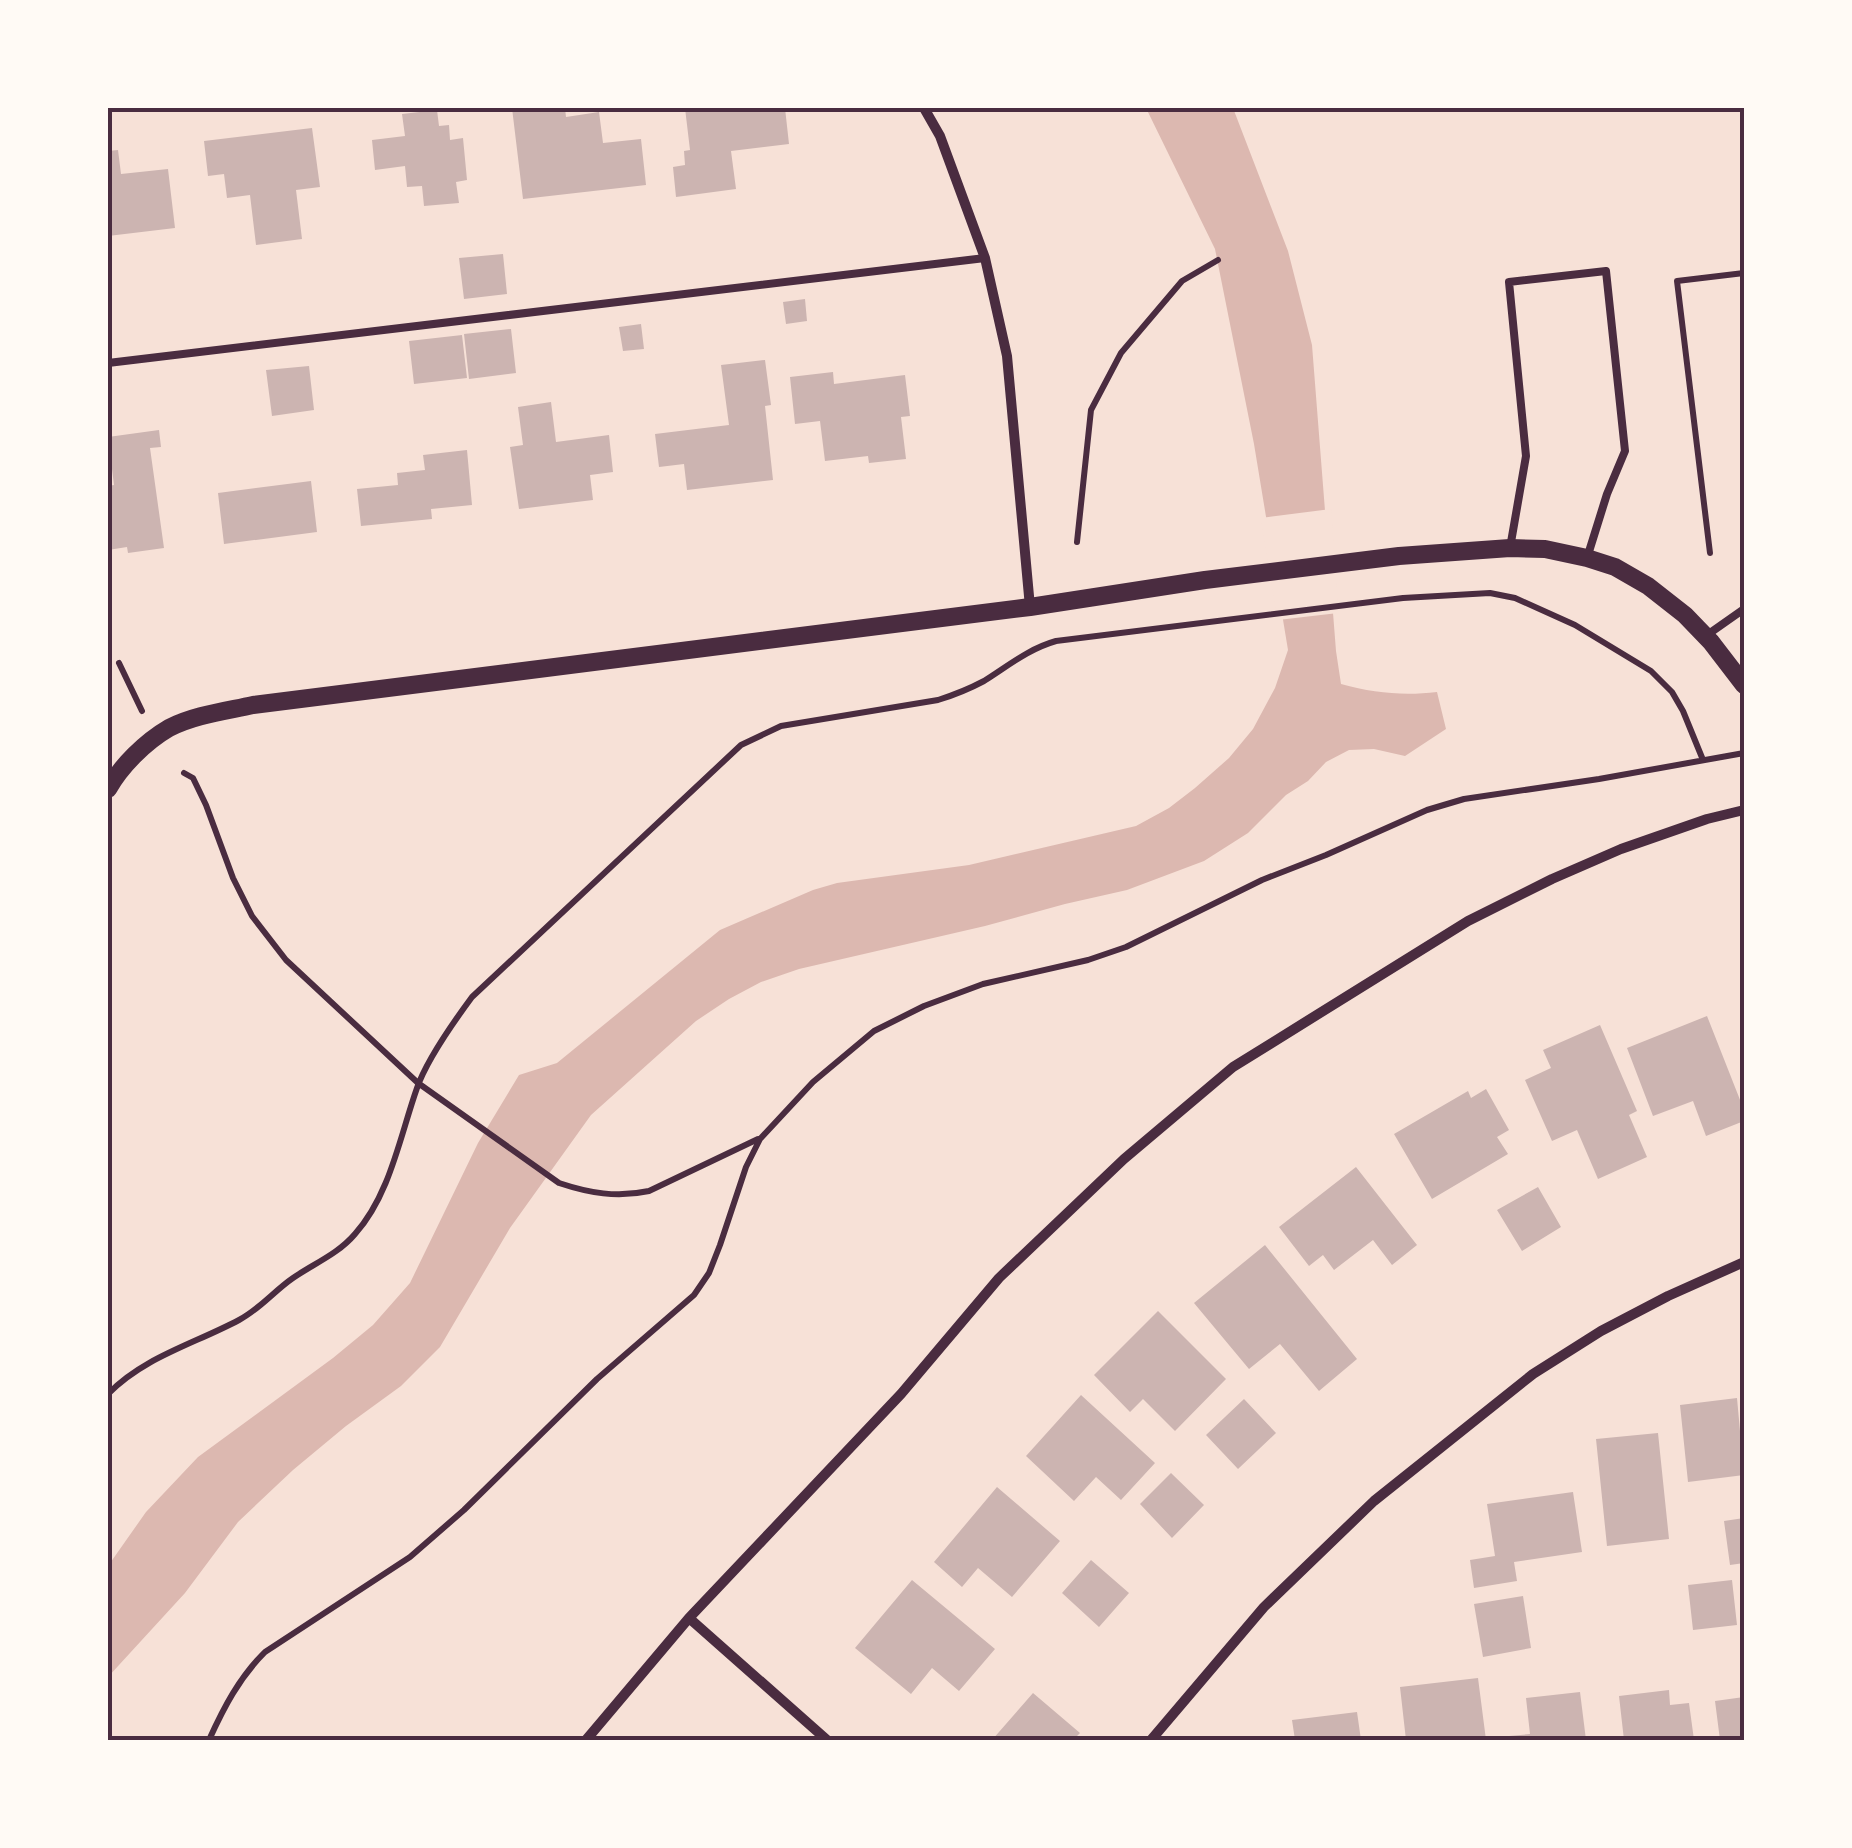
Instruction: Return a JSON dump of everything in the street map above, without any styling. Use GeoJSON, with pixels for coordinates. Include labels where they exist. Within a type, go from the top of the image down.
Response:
{"type":"FeatureCollection","features":[{"type":"Feature","properties":{"kind":"street"},"geometry":{"type":"LineString","coordinates":[[924,108],[940,136],[985,258],[1008,356],[1030,606]]}},
{"type":"Feature","properties":{"kind":"street"},"geometry":{"type":"LineString","coordinates":[[110,780],[170,728],[253,705],[1205,580],[1399,556],[1510,548],[1544,549],[1587,558],[1615,567],[1648,586],[1685,615],[1744,685]]}},
{"type":"Feature","properties":{"kind":"street"},"geometry":{"type":"LineString","coordinates":[[586,1740],[690,1618],[901,1394],[999,1278],[1124,1159],[1233,1066],[1468,922],[1552,879],[1706,818],[1744,810]]}},
{"type":"Feature","properties":{"kind":"street"},"geometry":{"type":"LineString","coordinates":[[1152,1740],[1264,1606],[1388,1490],[1533,1374],[1618,1322],[1744,1262]]}},
{"type":"Feature","properties":{"kind":"street"},"geometry":{"type":"LineString","coordinates":[[690,1618],[827,1740]]}},
{"type":"Feature","properties":{"kind":"lane"},"geometry":{"type":"LineString","coordinates":[[108,362],[985,258]]}},
{"type":"Feature","properties":{"kind":"lane"},"geometry":{"type":"LineString","coordinates":[[1510,548],[1526,456],[1509,282],[1606,271],[1626,451],[1607,494],[1587,558]]}},
{"type":"Feature","properties":{"kind":"lane"},"geometry":{"type":"LineString","coordinates":[[1705,636],[1744,609]]}},
{"type":"Feature","properties":{"kind":"path"},"geometry":{"type":"LineString","coordinates":[[1077,542],[1091,410],[1120,353],[1182,281],[1218,260]]}},
{"type":"Feature","properties":{"kind":"path"},"geometry":{"type":"LineString","coordinates":[[1710,552],[1677,280],[1744,273]]}},
{"type":"Feature","properties":{"kind":"path"},"geometry":{"type":"LineString","coordinates":[[108,1394],[160,1356],[252,1313],[294,1278],[343,1247],[367,1220],[390,1169],[418,1083],[472,997],[741,745],[774,728],[938,700],[957,694],[1036,648],[1056,641],[1403,598],[1490,593],[1515,598],[1575,625],[1651,670],[1684,711],[1703,760]]}},
{"type":"Feature","properties":{"kind":"path"},"geometry":{"type":"LineString","coordinates":[[120,663],[148,722]]}},
{"type":"Feature","properties":{"kind":"path"},"geometry":{"type":"LineString","coordinates":[[209,1740],[234,1688],[264,1652],[410,1557],[464,1510],[597,1378],[694,1295],[720,1245],[746,1167],[760,1139],[813,1082],[874,1031],[924,1006],[983,984],[1110,953],[1262,880],[1427,810],[1464,799],[1599,780],[1744,753]]}},
{"type":"Feature","properties":{"kind":"path"},"geometry":{"type":"LineString","coordinates":[[184,773],[194,778],[232,878],[252,916],[286,960],[418,1083],[558,1182],[584,1192],[632,1195],[659,1187],[760,1139]]}},
{"type":"Feature","properties":{"kind":"shaded area"},"geometry":{"type":"Polygon","coordinates":[[[1146,108],[1233,108],[1288,251],[1312,345],[1341,684],[1389,693],[1437,692],[1446,729],[1405,756],[1374,749],[1349,750],[1326,762],[1248,833],[1204,861],[1127,890],[799,969],[761,982],[696,1021],[591,1115],[510,1228],[440,1347],[401,1386],[293,1470],[238,1522],[185,1593],[108,1677],[108,1566],[146,1512],[198,1457],[333,1358],[373,1325],[410,1283],[478,1143],[519,1075],[557,1063],[720,930],[837,883],[969,865],[1136,826],[1195,788],[1229,758],[1253,729],[1275,688],[1288,650],[1254,444],[1215,249],[1146,108]]]}},
{"type":"Feature","properties":{"kind":"pier"},"geometry":{"type":"Polygon","coordinates":[[[1331,509],[1338,613],[1278,620],[1261,518],[1331,509]]]}},
{"type":"Feature","properties":{"kind":"building"},"geometry":{"type":"Polygon","coordinates":[[[512,108],[565,108],[566,117],[599,112],[603,143],[641,139],[646,185],[523,199],[512,108]]]}},
{"type":"Feature","properties":{"kind":"building"},"geometry":{"type":"Polygon","coordinates":[[[685,108],[785,108],[789,144],[731,151],[736,189],[676,197],[673,167],[685,165],[684,151],[690,150],[685,108]]]}},
{"type":"Feature","properties":{"kind":"building"},"geometry":{"type":"Polygon","coordinates":[[[437,110],[439,126],[449,125],[450,140],[463,138],[467,180],[456,182],[459,203],[424,206],[422,186],[407,187],[405,166],[375,170],[372,140],[405,136],[402,114],[437,110]]]}},
{"type":"Feature","properties":{"kind":"building"},"geometry":{"type":"Polygon","coordinates":[[[312,128],[320,187],[296,190],[302,239],[256,245],[250,195],[227,198],[224,174],[208,176],[204,141],[312,128]]]}},
{"type":"Feature","properties":{"kind":"building"},"geometry":{"type":"Polygon","coordinates":[[[118,150],[121,174],[168,169],[175,228],[108,236],[108,151],[118,150]]]}},
{"type":"Feature","properties":{"kind":"building"},"geometry":{"type":"Polygon","coordinates":[[[503,254],[507,294],[464,299],[459,258],[503,254]]]}},
{"type":"Feature","properties":{"kind":"building"},"geometry":{"type":"Polygon","coordinates":[[[805,299],[807,321],[786,324],[783,302],[805,299]]]}},
{"type":"Feature","properties":{"kind":"building"},"geometry":{"type":"Polygon","coordinates":[[[641,324],[644,349],[623,351],[619,327],[641,324]]]}},
{"type":"Feature","properties":{"kind":"building"},"geometry":{"type":"Polygon","coordinates":[[[511,329],[516,373],[469,379],[464,334],[511,329]]]}},
{"type":"Feature","properties":{"kind":"building"},"geometry":{"type":"Polygon","coordinates":[[[462,335],[467,378],[414,384],[409,341],[462,335]]]}},
{"type":"Feature","properties":{"kind":"building"},"geometry":{"type":"Polygon","coordinates":[[[765,360],[771,405],[765,406],[773,480],[687,490],[684,464],[659,467],[655,434],[729,425],[721,365],[765,360]]]}},
{"type":"Feature","properties":{"kind":"building"},"geometry":{"type":"Polygon","coordinates":[[[309,366],[314,410],[272,416],[266,370],[309,366]]]}},
{"type":"Feature","properties":{"kind":"building"},"geometry":{"type":"Polygon","coordinates":[[[833,372],[834,384],[905,375],[910,416],[901,417],[906,459],[869,463],[868,456],[825,461],[820,421],[795,424],[790,377],[833,372]]]}},
{"type":"Feature","properties":{"kind":"building"},"geometry":{"type":"Polygon","coordinates":[[[551,402],[556,442],[609,435],[613,472],[590,475],[593,500],[519,509],[510,447],[523,445],[518,407],[551,402]]]}},
{"type":"Feature","properties":{"kind":"building"},"geometry":{"type":"Polygon","coordinates":[[[159,430],[161,447],[150,448],[164,548],[128,553],[127,547],[108,550],[108,486],[114,485],[108,437],[159,430]]]}},
{"type":"Feature","properties":{"kind":"building"},"geometry":{"type":"Polygon","coordinates":[[[467,450],[472,505],[431,509],[432,519],[361,526],[357,489],[398,485],[397,473],[425,470],[423,455],[467,450]]]}},
{"type":"Feature","properties":{"kind":"building"},"geometry":{"type":"Polygon","coordinates":[[[311,481],[317,532],[224,544],[218,493],[311,481]]]}},
{"type":"Feature","properties":{"kind":"building"},"geometry":{"type":"Polygon","coordinates":[[[1707,1016],[1744,1110],[1744,1121],[1706,1136],[1693,1101],[1653,1116],[1627,1048],[1707,1016]]]}},
{"type":"Feature","properties":{"kind":"building"},"geometry":{"type":"Polygon","coordinates":[[[1600,1025],[1637,1111],[1629,1115],[1647,1157],[1598,1179],[1577,1130],[1552,1141],[1525,1080],[1551,1068],[1543,1050],[1600,1025]]]}},
{"type":"Feature","properties":{"kind":"building"},"geometry":{"type":"Polygon","coordinates":[[[1486,1089],[1509,1130],[1497,1137],[1508,1154],[1432,1199],[1394,1134],[1468,1091],[1471,1098],[1486,1089]]]}},
{"type":"Feature","properties":{"kind":"building"},"geometry":{"type":"Polygon","coordinates":[[[1356,1167],[1417,1245],[1392,1265],[1373,1240],[1334,1270],[1323,1255],[1309,1266],[1279,1227],[1356,1167]]]}},
{"type":"Feature","properties":{"kind":"building"},"geometry":{"type":"Polygon","coordinates":[[[1538,1187],[1561,1227],[1522,1251],[1497,1210],[1538,1187]]]}},
{"type":"Feature","properties":{"kind":"building"},"geometry":{"type":"Polygon","coordinates":[[[1265,1245],[1357,1359],[1319,1391],[1280,1344],[1249,1369],[1194,1303],[1265,1245]]]}},
{"type":"Feature","properties":{"kind":"building"},"geometry":{"type":"Polygon","coordinates":[[[1158,1311],[1226,1379],[1175,1431],[1143,1399],[1130,1412],[1094,1375],[1158,1311]]]}},
{"type":"Feature","properties":{"kind":"building"},"geometry":{"type":"Polygon","coordinates":[[[1081,1395],[1155,1463],[1121,1500],[1096,1477],[1074,1501],[1026,1456],[1081,1395]]]}},
{"type":"Feature","properties":{"kind":"building"},"geometry":{"type":"Polygon","coordinates":[[[1737,1398],[1744,1475],[1688,1482],[1680,1405],[1737,1398]]]}},
{"type":"Feature","properties":{"kind":"building"},"geometry":{"type":"Polygon","coordinates":[[[1244,1399],[1276,1433],[1238,1469],[1206,1435],[1244,1399]]]}},
{"type":"Feature","properties":{"kind":"building"},"geometry":{"type":"Polygon","coordinates":[[[1658,1433],[1669,1539],[1607,1546],[1596,1439],[1658,1433]]]}},
{"type":"Feature","properties":{"kind":"building"},"geometry":{"type":"Polygon","coordinates":[[[1171,1473],[1204,1505],[1172,1538],[1140,1504],[1171,1473]]]}},
{"type":"Feature","properties":{"kind":"building"},"geometry":{"type":"Polygon","coordinates":[[[997,1487],[1060,1541],[1012,1597],[978,1568],[962,1587],[934,1562],[997,1487]]]}},
{"type":"Feature","properties":{"kind":"building"},"geometry":{"type":"Polygon","coordinates":[[[1573,1492],[1582,1552],[1514,1562],[1517,1581],[1474,1588],[1470,1560],[1495,1556],[1487,1504],[1573,1492]]]}},
{"type":"Feature","properties":{"kind":"building"},"geometry":{"type":"Polygon","coordinates":[[[1744,1518],[1744,1563],[1730,1565],[1724,1521],[1744,1518]]]}},
{"type":"Feature","properties":{"kind":"building"},"geometry":{"type":"Polygon","coordinates":[[[1091,1560],[1129,1593],[1099,1627],[1062,1593],[1091,1560]]]}},
{"type":"Feature","properties":{"kind":"building"},"geometry":{"type":"Polygon","coordinates":[[[912,1580],[995,1649],[959,1691],[932,1668],[911,1694],[855,1648],[912,1580]]]}},
{"type":"Feature","properties":{"kind":"building"},"geometry":{"type":"Polygon","coordinates":[[[1732,1580],[1737,1625],[1693,1630],[1688,1585],[1732,1580]]]}},
{"type":"Feature","properties":{"kind":"building"},"geometry":{"type":"Polygon","coordinates":[[[1523,1596],[1531,1648],[1483,1657],[1474,1604],[1523,1596]]]}},
{"type":"Feature","properties":{"kind":"building"},"geometry":{"type":"Polygon","coordinates":[[[1478,1678],[1486,1740],[1406,1740],[1400,1687],[1478,1678]]]}},
{"type":"Feature","properties":{"kind":"building"},"geometry":{"type":"Polygon","coordinates":[[[1669,1690],[1670,1705],[1689,1703],[1694,1740],[1624,1740],[1619,1696],[1669,1690]]]}},
{"type":"Feature","properties":{"kind":"building"},"geometry":{"type":"Polygon","coordinates":[[[1580,1692],[1586,1740],[1510,1740],[1509,1736],[1530,1734],[1526,1698],[1580,1692]]]}},
{"type":"Feature","properties":{"kind":"building"},"geometry":{"type":"Polygon","coordinates":[[[1033,1693],[1080,1733],[1073,1740],[992,1740],[1033,1693]]]}},
{"type":"Feature","properties":{"kind":"building"},"geometry":{"type":"Polygon","coordinates":[[[1744,1697],[1744,1740],[1720,1740],[1715,1701],[1744,1697]]]}},
{"type":"Feature","properties":{"kind":"building"},"geometry":{"type":"Polygon","coordinates":[[[1357,1712],[1361,1740],[1295,1740],[1292,1720],[1357,1712]]]}}]}
